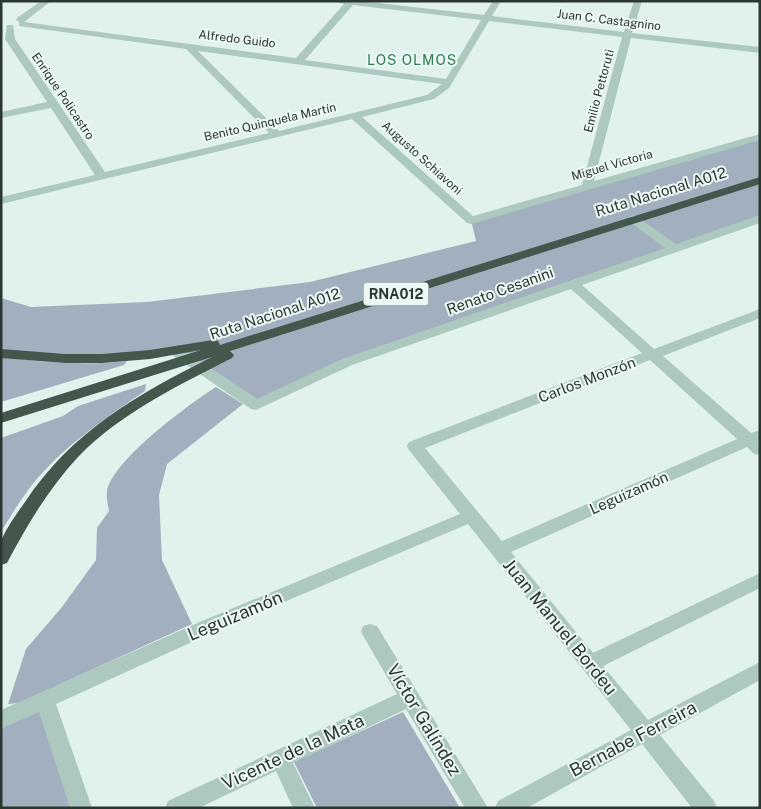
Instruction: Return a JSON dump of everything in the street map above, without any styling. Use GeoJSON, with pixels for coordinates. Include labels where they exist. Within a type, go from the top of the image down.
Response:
{"type":"FeatureCollection","features":[{"type":"Feature","properties":{"kind":"highway","name":"Ruta Nacional A012"},"geometry":{"type":"LineString","coordinates":[[1,418],[760,180]]}},
{"type":"Feature","properties":{"kind":"highway"},"geometry":{"type":"LineString","coordinates":[[1,352],[50,358],[88,359],[174,350],[268,335]]}},
{"type":"Feature","properties":{"kind":"highway"},"geometry":{"type":"LineString","coordinates":[[1,558],[27,512],[52,477],[75,450],[109,422],[202,368],[268,335]]}},
{"type":"Feature","properties":{"kind":"street"},"geometry":{"type":"LineString","coordinates":[[21,22],[47,1]]}},
{"type":"Feature","properties":{"kind":"street","name":"Juan C. Castagnino"},"geometry":{"type":"LineString","coordinates":[[337,1],[760,50]]}},
{"type":"Feature","properties":{"kind":"street","name":"Benito Quinquela Martín"},"geometry":{"type":"LineString","coordinates":[[1,201],[355,116],[430,96],[443,90],[497,1]]}},
{"type":"Feature","properties":{"kind":"street","name":"Emilio Pettoruti"},"geometry":{"type":"LineString","coordinates":[[587,187],[626,35],[638,1]]}},
{"type":"Feature","properties":{"kind":"street"},"geometry":{"type":"LineString","coordinates":[[300,60],[351,2]]}},
{"type":"Feature","properties":{"kind":"street","name":"Alfredo Guido"},"geometry":{"type":"LineString","coordinates":[[5,24],[21,22],[448,82]]}},
{"type":"Feature","properties":{"kind":"street","name":"Enrique Policastro"},"geometry":{"type":"LineString","coordinates":[[5,24],[10,39],[102,176]]}},
{"type":"Feature","properties":{"kind":"street"},"geometry":{"type":"LineString","coordinates":[[187,46],[277,134]]}},
{"type":"Feature","properties":{"kind":"street"},"geometry":{"type":"LineString","coordinates":[[1,115],[54,104]]}},
{"type":"Feature","properties":{"kind":"street","name":"Augusto Schiavoni"},"geometry":{"type":"LineString","coordinates":[[355,116],[471,220]]}},
{"type":"Feature","properties":{"kind":"street","name":"Miguel Victoria"},"geometry":{"type":"LineString","coordinates":[[471,220],[760,136]]}},
{"type":"Feature","properties":{"kind":"street"},"geometry":{"type":"LineString","coordinates":[[634,219],[674,248]]}},
{"type":"Feature","properties":{"kind":"street","name":"Renato Cesanini"},"geometry":{"type":"LineString","coordinates":[[202,368],[256,404],[347,362],[760,219]]}},
{"type":"Feature","properties":{"kind":"street"},"geometry":{"type":"LineString","coordinates":[[572,283],[653,355],[756,442]]}},
{"type":"Feature","properties":{"kind":"street","name":"Carlos Monzón"},"geometry":{"type":"LineString","coordinates":[[415,446],[760,314]]}},
{"type":"Feature","properties":{"kind":"street"},"geometry":{"type":"LineString","coordinates":[[174,350],[202,368]]}},
{"type":"Feature","properties":{"kind":"street","name":"Leguizamón"},"geometry":{"type":"LineString","coordinates":[[498,550],[756,442]]}},
{"type":"Feature","properties":{"kind":"street","name":"Juan Manuel Bordeu"},"geometry":{"type":"LineString","coordinates":[[415,446],[706,808]]}},
{"type":"Feature","properties":{"kind":"street","name":"Leguizamón"},"geometry":{"type":"LineString","coordinates":[[1,720],[209,626],[471,516]]}},
{"type":"Feature","properties":{"kind":"street"},"geometry":{"type":"LineString","coordinates":[[590,663],[760,580]]}},
{"type":"Feature","properties":{"kind":"street","name":"Víctor Galíndez"},"geometry":{"type":"LineString","coordinates":[[370,632],[477,808]]}},
{"type":"Feature","properties":{"kind":"street","name":"Bernabe Ferreira"},"geometry":{"type":"LineString","coordinates":[[506,808],[760,670]]}},
{"type":"Feature","properties":{"kind":"street","name":"Vicente de la Mata"},"geometry":{"type":"LineString","coordinates":[[176,808],[410,697]]}},
{"type":"Feature","properties":{"kind":"street"},"geometry":{"type":"LineString","coordinates":[[45,701],[81,808]]}},
{"type":"Feature","properties":{"kind":"street"},"geometry":{"type":"LineString","coordinates":[[280,758],[304,808]]}},
{"type":"Feature","properties":{"kind":"shaded area"},"geometry":{"type":"Polygon","coordinates":[[[760,137],[760,219],[347,362],[256,405],[174,350],[127,356],[1,353],[1,298],[31,307],[147,302],[310,282],[476,241],[471,220],[760,137]]]}},
{"type":"Feature","properties":{"kind":"shaded area"},"geometry":{"type":"Polygon","coordinates":[[[1,357],[64,363],[127,361],[124,365],[1,402],[1,357]]]}},
{"type":"Feature","properties":{"kind":"shaded area"},"geometry":{"type":"Polygon","coordinates":[[[146,384],[145,391],[81,437],[52,463],[26,493],[1,532],[1,438],[63,416],[78,406],[146,384]]]}},
{"type":"Feature","properties":{"kind":"shaded area"},"geometry":{"type":"Polygon","coordinates":[[[216,387],[243,404],[167,464],[159,495],[162,560],[192,624],[19,703],[8,704],[26,649],[62,607],[96,560],[97,528],[109,511],[107,491],[113,478],[137,449],[171,419],[216,387]]]}},
{"type":"Feature","properties":{"kind":"shaded area"},"geometry":{"type":"Polygon","coordinates":[[[45,701],[81,808],[1,808],[1,720],[45,701]]]}},
{"type":"Feature","properties":{"kind":"shaded area"},"geometry":{"type":"Polygon","coordinates":[[[403,712],[460,808],[317,808],[294,762],[403,712]]]}},
{"type":"Feature","properties":{"kind":"district","name":"LOS OLMOS"},"geometry":{"type":"Point","coordinates":[412,60]}}]}
